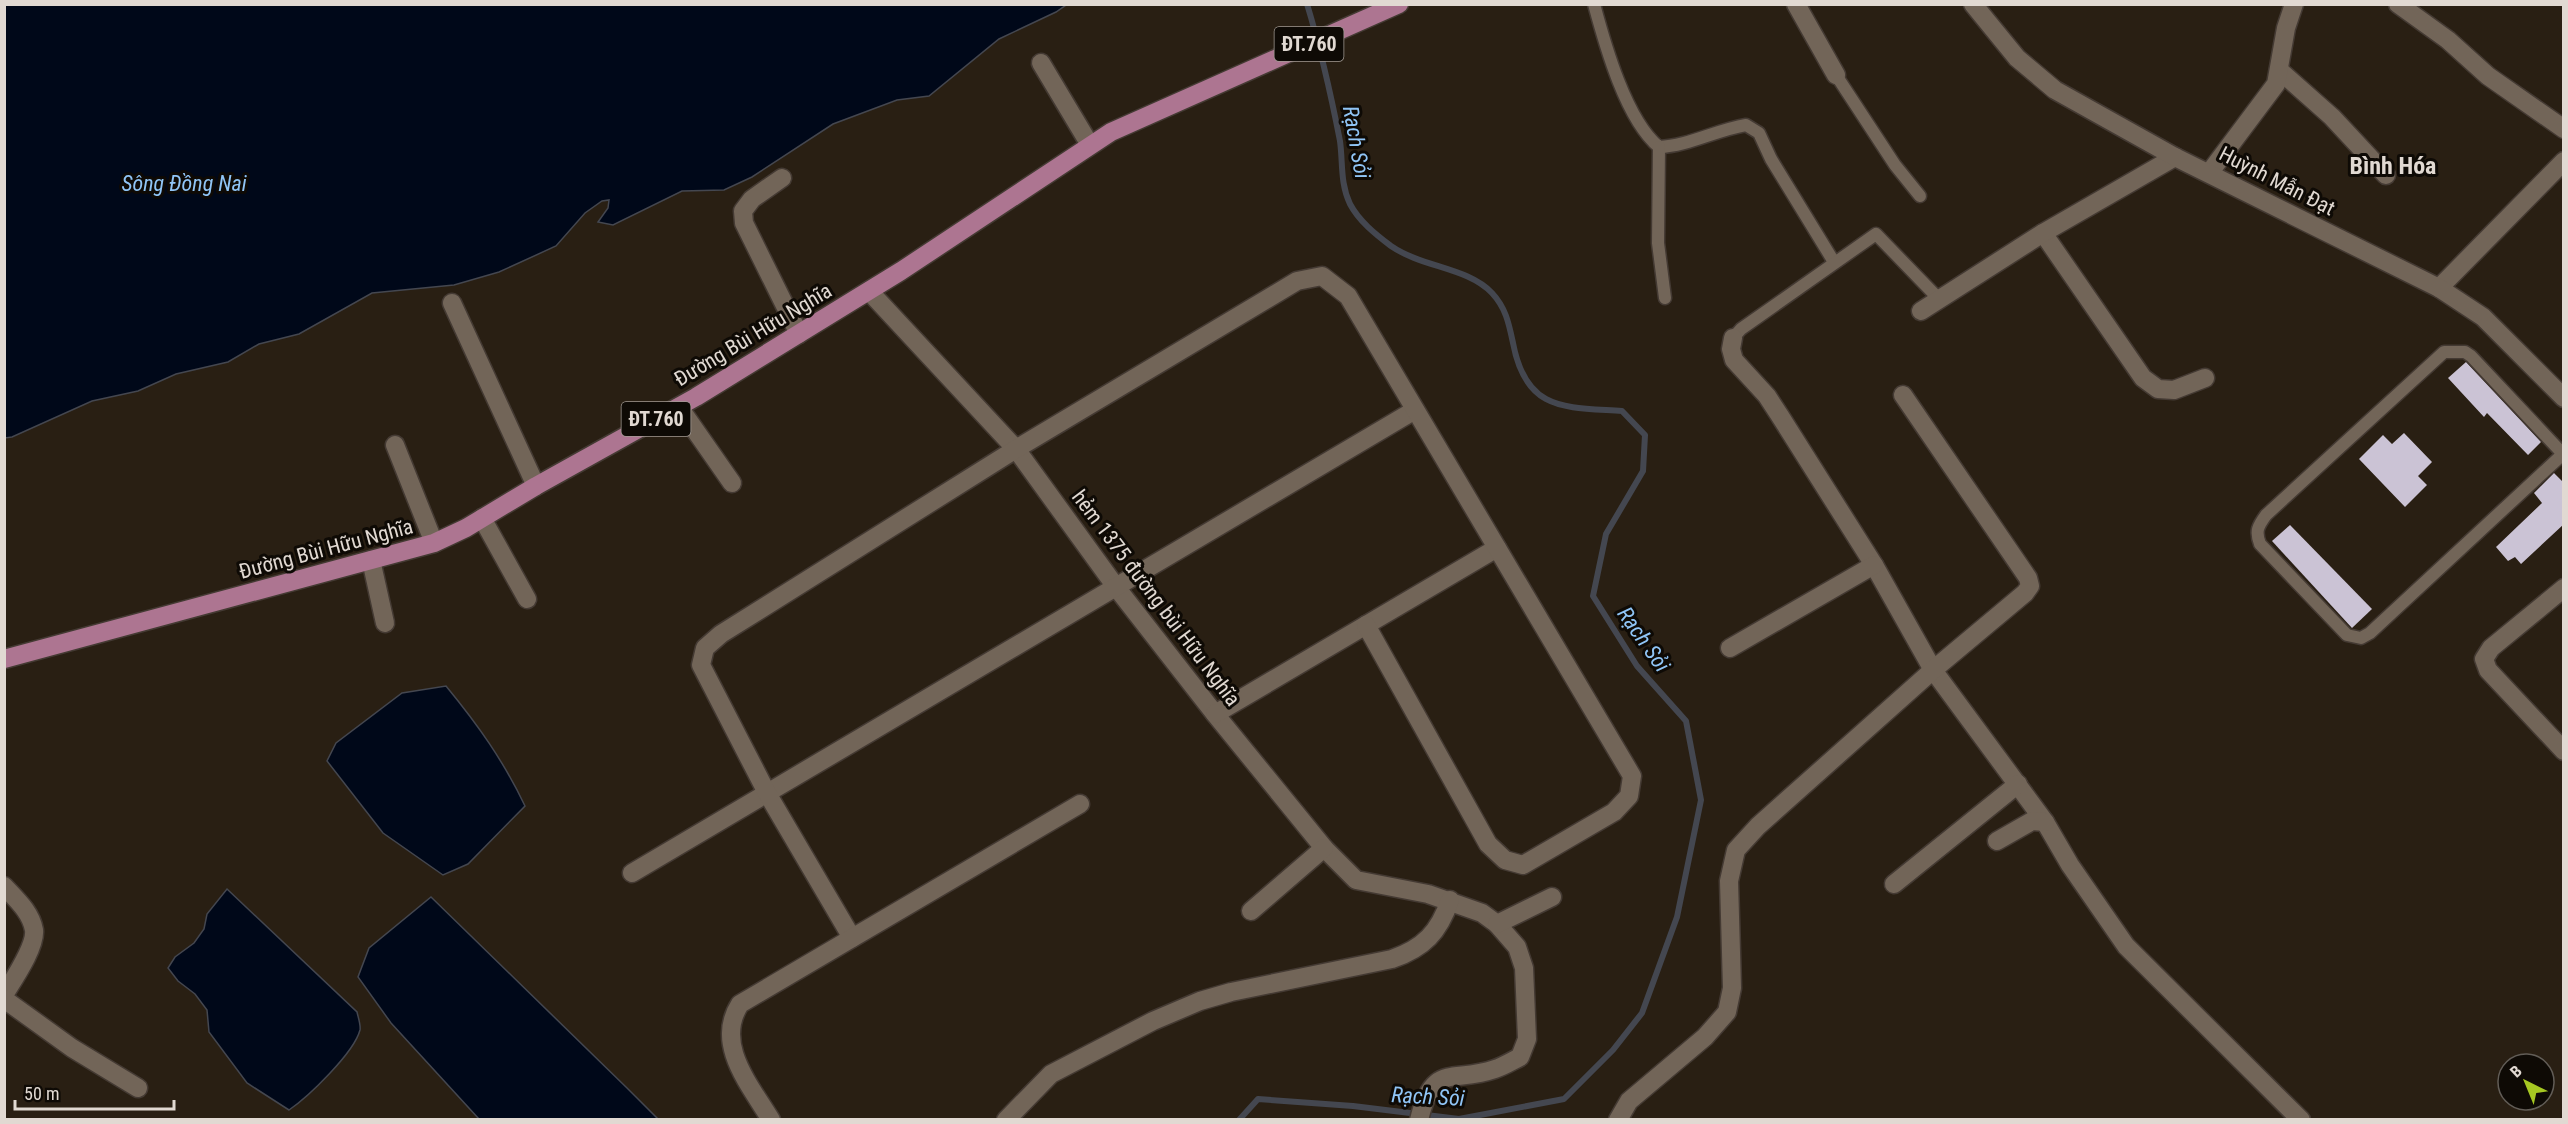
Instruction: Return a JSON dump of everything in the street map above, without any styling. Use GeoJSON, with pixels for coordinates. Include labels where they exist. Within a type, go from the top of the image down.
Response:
{"type":"FeatureCollection","features":[{"type":"Feature","properties":{"kind":"main road","name":"Đường Bùi Hữu Nghĩa"},"geometry":{"type":"LineString","coordinates":[[4,659],[434,543],[679,407],[869,291],[1111,132],[1399,4]]}},
{"type":"Feature","properties":{"kind":"street"},"geometry":{"type":"LineString","coordinates":[[1796,4],[1836,75]]}},
{"type":"Feature","properties":{"kind":"street","name":"Huỳnh Mẫn Đạt"},"geometry":{"type":"LineString","coordinates":[[1973,4],[2017,58],[2055,90],[2175,157],[2210,172],[2439,288],[2483,317],[2564,398]]}},
{"type":"Feature","properties":{"kind":"street"},"geometry":{"type":"LineString","coordinates":[[2210,172],[2276,84],[2286,28],[2294,4]]}},
{"type":"Feature","properties":{"kind":"street"},"geometry":{"type":"LineString","coordinates":[[2398,4],[2448,40],[2488,76],[2564,129]]}},
{"type":"Feature","properties":{"kind":"street"},"geometry":{"type":"LineString","coordinates":[[1041,63],[1090,145]]}},
{"type":"Feature","properties":{"kind":"street"},"geometry":{"type":"LineString","coordinates":[[2279,70],[2332,117],[2386,175]]}},
{"type":"Feature","properties":{"kind":"street"},"geometry":{"type":"LineString","coordinates":[[1921,311],[2043,233],[2175,157]]}},
{"type":"Feature","properties":{"kind":"street"},"geometry":{"type":"LineString","coordinates":[[2439,288],[2564,161]]}},
{"type":"Feature","properties":{"kind":"street"},"geometry":{"type":"LineString","coordinates":[[782,178],[752,199],[743,211],[744,223],[799,334]]}},
{"type":"Feature","properties":{"kind":"street"},"geometry":{"type":"LineString","coordinates":[[2043,233],[2143,378],[2158,389],[2174,390],[2205,378]]}},
{"type":"Feature","properties":{"kind":"street"},"geometry":{"type":"LineString","coordinates":[[852,938],[767,793],[701,665],[705,648],[731,627],[1016,449],[1297,281],[1322,276],[1348,296],[1632,776],[1629,796],[1614,812],[1523,865],[1505,860],[1488,844],[1366,625]]}},
{"type":"Feature","properties":{"kind":"street","name":"hẻm 1375 đường bùi Hữu Nghĩa"},"geometry":{"type":"LineString","coordinates":[[869,291],[1016,449],[1116,587],[1324,848],[1356,880],[1428,894],[1482,913],[1497,924],[1516,947],[1524,968],[1527,1039],[1520,1057],[1494,1070],[1445,1077],[1434,1084],[1424,1098],[1419,1119]]}},
{"type":"Feature","properties":{"kind":"street"},"geometry":{"type":"LineString","coordinates":[[452,303],[536,486]]}},
{"type":"Feature","properties":{"kind":"street"},"geometry":{"type":"LineString","coordinates":[[1733,338],[1731,349],[1734,360],[1767,396],[1780,416],[1874,565],[1933,670],[2045,822],[2070,865],[2126,946],[2301,1119]]}},
{"type":"Feature","properties":{"kind":"street"},"geometry":{"type":"LineString","coordinates":[[1618,1119],[1629,1101],[1706,1037],[1727,1012],[1732,988],[1729,881],[1736,850],[1758,826],[1933,670],[2025,594],[2030,586],[2028,578],[1903,395]]}},
{"type":"Feature","properties":{"kind":"street"},"geometry":{"type":"LineString","coordinates":[[679,407],[732,483]]}},
{"type":"Feature","properties":{"kind":"street"},"geometry":{"type":"LineString","coordinates":[[632,873],[1415,410]]}},
{"type":"Feature","properties":{"kind":"street"},"geometry":{"type":"LineString","coordinates":[[395,445],[434,543]]}},
{"type":"Feature","properties":{"kind":"street"},"geometry":{"type":"LineString","coordinates":[[482,518],[527,599]]}},
{"type":"Feature","properties":{"kind":"street"},"geometry":{"type":"LineString","coordinates":[[1215,714],[1497,549]]}},
{"type":"Feature","properties":{"kind":"street"},"geometry":{"type":"LineString","coordinates":[[371,560],[385,623]]}},
{"type":"Feature","properties":{"kind":"street"},"geometry":{"type":"LineString","coordinates":[[1730,648],[1874,565]]}},
{"type":"Feature","properties":{"kind":"street"},"geometry":{"type":"LineString","coordinates":[[2564,588],[2491,648],[2484,659],[2488,670],[2564,751]]}},
{"type":"Feature","properties":{"kind":"street"},"geometry":{"type":"LineString","coordinates":[[1894,884],[2018,784]]}},
{"type":"Feature","properties":{"kind":"street"},"geometry":{"type":"LineString","coordinates":[[771,1119],[731,1048],[729,1033],[733,1015],[740,1004],[1080,804]]}},
{"type":"Feature","properties":{"kind":"street"},"geometry":{"type":"LineString","coordinates":[[1997,841],[2032,821],[2045,822]]}},
{"type":"Feature","properties":{"kind":"street"},"geometry":{"type":"LineString","coordinates":[[1251,911],[1324,848]]}},
{"type":"Feature","properties":{"kind":"street"},"geometry":{"type":"LineString","coordinates":[[4,886],[25,909],[34,931],[26,960],[4,997],[72,1048],[138,1088]]}},
{"type":"Feature","properties":{"kind":"street"},"geometry":{"type":"LineString","coordinates":[[1497,924],[1552,897]]}},
{"type":"Feature","properties":{"kind":"street"},"geometry":{"type":"LineString","coordinates":[[1006,1119],[1051,1074],[1153,1021],[1200,1001],[1231,992],[1392,959],[1413,952],[1431,936],[1443,920],[1450,900]]}},
{"type":"Feature","properties":{"kind":"lane"},"geometry":{"type":"LineString","coordinates":[[1594,4],[1603,36],[1636,121],[1650,140],[1659,147],[1674,147],[1731,127],[1746,125],[1759,133],[1771,159],[1834,262]]}},
{"type":"Feature","properties":{"kind":"lane"},"geometry":{"type":"LineString","coordinates":[[1836,75],[1895,165],[1920,196]]}},
{"type":"Feature","properties":{"kind":"lane"},"geometry":{"type":"LineString","coordinates":[[1659,147],[1658,243],[1665,298]]}},
{"type":"Feature","properties":{"kind":"lane"},"geometry":{"type":"LineString","coordinates":[[1733,338],[1741,329],[1876,234],[1939,299]]}},
{"type":"Feature","properties":{"kind":"lane"},"geometry":{"type":"LineString","coordinates":[[2444,352],[2464,352],[2471,356],[2563,454],[2370,633],[2361,638],[2347,635],[2259,544],[2256,529],[2266,515],[2444,352]]}},
{"type":"Feature","properties":{"kind":"water","name":"Sông Đồng Nai"},"geometry":{"type":"Polygon","coordinates":[[[5,4],[1066,5],[999,39],[929,96],[897,100],[833,124],[752,177],[724,190],[682,191],[613,225],[598,222],[608,208],[609,200],[602,201],[585,213],[556,246],[499,272],[454,285],[372,293],[299,334],[259,344],[228,362],[176,374],[138,391],[92,401],[12,437],[5,438],[5,4]]]}},
{"type":"Feature","properties":{"kind":"water"},"geometry":{"type":"Polygon","coordinates":[[[446,686],[489,743],[525,806],[468,864],[443,875],[383,833],[327,761],[336,743],[402,693],[446,686]]]}},
{"type":"Feature","properties":{"kind":"water"},"geometry":{"type":"Polygon","coordinates":[[[227,889],[357,1012],[360,1030],[356,1040],[340,1062],[318,1085],[289,1110],[247,1083],[209,1032],[207,1010],[195,994],[178,981],[168,968],[175,957],[194,943],[204,929],[207,914],[227,889]]]}},
{"type":"Feature","properties":{"kind":"water"},"geometry":{"type":"Polygon","coordinates":[[[431,897],[658,1119],[479,1119],[391,1023],[358,977],[369,948],[431,897]]]}},
{"type":"Feature","properties":{"kind":"building"},"geometry":{"type":"Polygon","coordinates":[[[2466,362],[2541,442],[2528,455],[2487,413],[2484,417],[2448,378],[2466,362]]]}},
{"type":"Feature","properties":{"kind":"building"},"geometry":{"type":"Polygon","coordinates":[[[2404,433],[2432,462],[2418,476],[2427,485],[2405,507],[2359,459],[2383,435],[2392,444],[2404,433]]]}},
{"type":"Feature","properties":{"kind":"building"},"geometry":{"type":"Polygon","coordinates":[[[2554,473],[2564,483],[2564,524],[2521,564],[2515,557],[2508,561],[2496,547],[2542,503],[2534,493],[2554,473]]]}},
{"type":"Feature","properties":{"kind":"building"},"geometry":{"type":"Polygon","coordinates":[[[2290,525],[2372,609],[2352,628],[2272,541],[2290,525]]]}},
{"type":"Feature","properties":{"kind":"waterway","name":"Rạch Sỏi"},"geometry":{"type":"LineString","coordinates":[[1239,1120],[1258,1099],[1353,1106],[1459,1119],[1564,1099],[1613,1050],[1642,1013],[1677,917],[1701,800],[1686,721],[1637,666],[1593,596],[1606,534],[1643,471],[1645,435],[1622,411],[1566,406],[1538,394],[1519,366],[1506,316],[1501,304],[1492,293],[1482,284],[1470,278],[1417,259],[1391,246],[1358,216],[1350,204],[1345,188],[1337,124],[1307,4]]}},
{"type":"Feature","properties":{"kind":"district","name":"Bình Hóa"},"geometry":{"type":"Point","coordinates":[2393,166]}}]}
